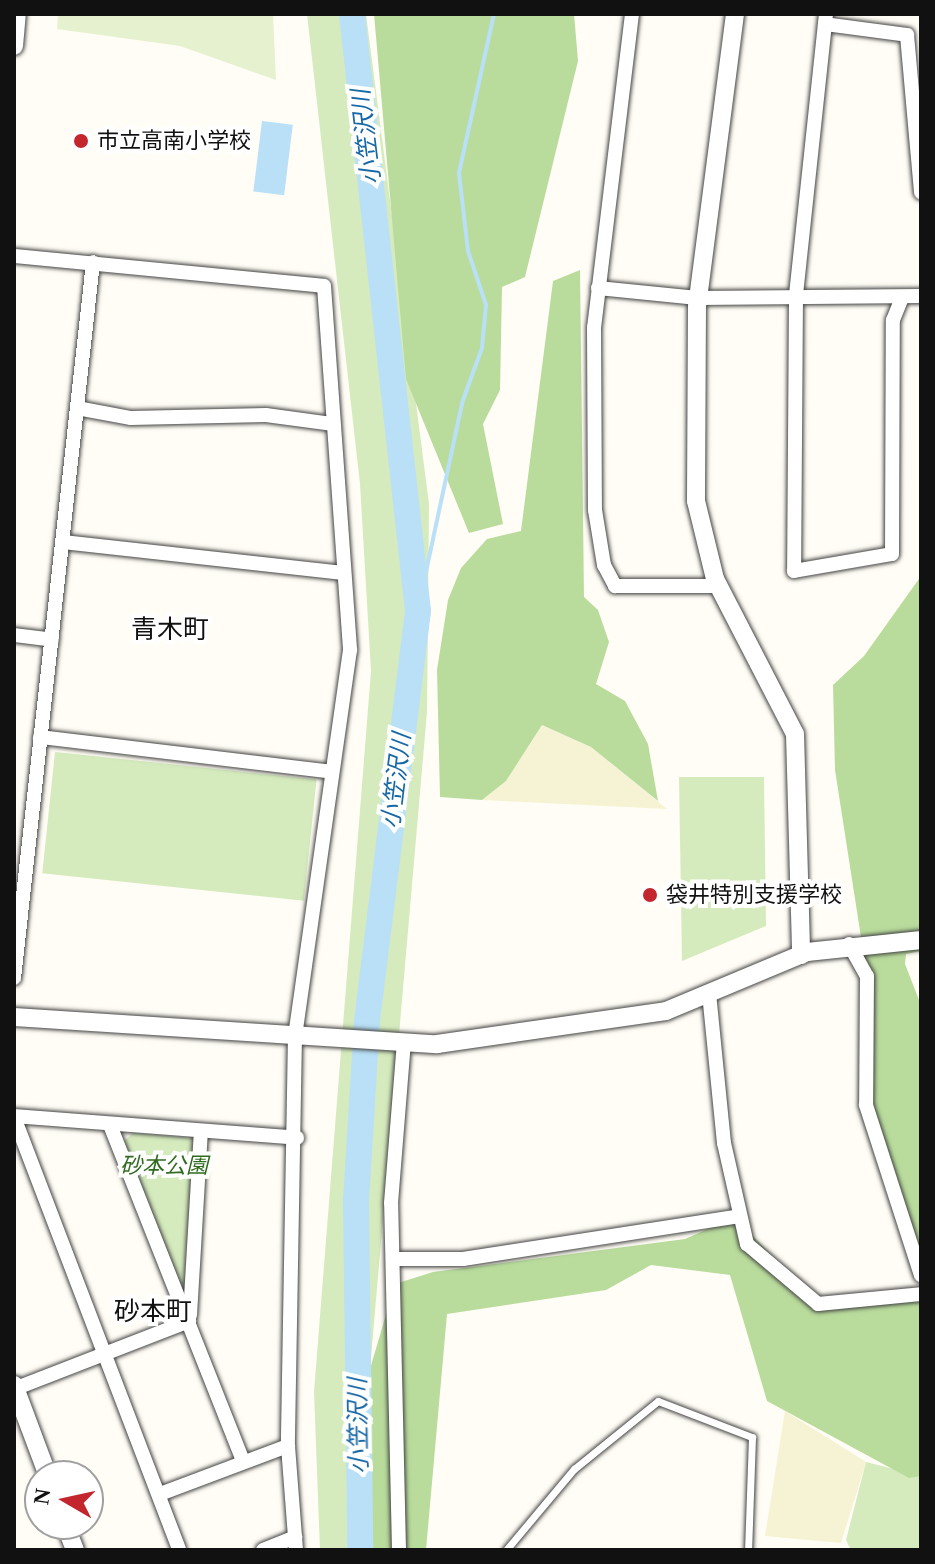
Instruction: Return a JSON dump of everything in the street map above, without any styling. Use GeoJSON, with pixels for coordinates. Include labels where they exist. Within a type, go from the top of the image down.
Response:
{"type":"FeatureCollection","features":[{"type":"Feature","properties":{"kind":"street"},"geometry":{"type":"LineString","coordinates":[[14,46],[17,14]]}},
{"type":"Feature","properties":{"kind":"street"},"geometry":{"type":"LineString","coordinates":[[632,14],[598,288],[593,458],[604,565],[615,586],[719,586]]}},
{"type":"Feature","properties":{"kind":"street"},"geometry":{"type":"LineString","coordinates":[[735,14],[698,298],[696,501],[719,586],[795,734],[801,955]]}},
{"type":"Feature","properties":{"kind":"street"},"geometry":{"type":"LineString","coordinates":[[902,298],[893,320],[892,554],[794,571],[796,297],[825,19],[907,35],[921,192]]}},
{"type":"Feature","properties":{"kind":"street"},"geometry":{"type":"LineString","coordinates":[[14,256],[324,286],[350,650],[300,1036],[288,1446],[296,1544],[263,1550]]}},
{"type":"Feature","properties":{"kind":"street"},"geometry":{"type":"LineString","coordinates":[[14,978],[93,262]]}},
{"type":"Feature","properties":{"kind":"street"},"geometry":{"type":"LineString","coordinates":[[598,288],[698,298],[921,296]]}},
{"type":"Feature","properties":{"kind":"street"},"geometry":{"type":"LineString","coordinates":[[77,408],[131,418],[266,415],[333,424]]}},
{"type":"Feature","properties":{"kind":"street"},"geometry":{"type":"LineString","coordinates":[[63,542],[343,573]]}},
{"type":"Feature","properties":{"kind":"street"},"geometry":{"type":"LineString","coordinates":[[14,635],[52,640]]}},
{"type":"Feature","properties":{"kind":"street"},"geometry":{"type":"LineString","coordinates":[[40,737],[332,772]]}},
{"type":"Feature","properties":{"kind":"street"},"geometry":{"type":"LineString","coordinates":[[14,1017],[404,1042],[469,1041],[632,1018],[709,993],[801,955],[849,944],[921,940]]}},
{"type":"Feature","properties":{"kind":"street"},"geometry":{"type":"LineString","coordinates":[[849,944],[867,976],[866,1105],[921,1275]]}},
{"type":"Feature","properties":{"kind":"street"},"geometry":{"type":"LineString","coordinates":[[709,993],[735,1217],[747,1244],[790,1275],[806,1299],[921,1294]]}},
{"type":"Feature","properties":{"kind":"street"},"geometry":{"type":"LineString","coordinates":[[399,1550],[393,1259],[404,1042]]}},
{"type":"Feature","properties":{"kind":"street"},"geometry":{"type":"LineString","coordinates":[[179,1550],[160,1494],[100,1352],[14,1116],[297,1138]]}},
{"type":"Feature","properties":{"kind":"street"},"geometry":{"type":"LineString","coordinates":[[110,1125],[242,1459]]}},
{"type":"Feature","properties":{"kind":"street"},"geometry":{"type":"LineString","coordinates":[[189,1321],[201,1131]]}},
{"type":"Feature","properties":{"kind":"street"},"geometry":{"type":"LineString","coordinates":[[393,1259],[463,1259],[735,1217]]}},
{"type":"Feature","properties":{"kind":"street"},"geometry":{"type":"LineString","coordinates":[[42,1460],[14,1387],[100,1352],[189,1321]]}},
{"type":"Feature","properties":{"kind":"street"},"geometry":{"type":"LineString","coordinates":[[160,1494],[242,1459],[288,1446]]}},
{"type":"Feature","properties":{"kind":"lane"},"geometry":{"type":"LineString","coordinates":[[506,1550],[574,1469],[667,1401],[752,1437],[748,1550]]}},
{"type":"Feature","properties":{"kind":"shaded area"},"geometry":{"type":"Polygon","coordinates":[[[542,725],[591,747],[667,809],[482,800],[506,781],[542,725]]]}},
{"type":"Feature","properties":{"kind":"shaded area"},"geometry":{"type":"Polygon","coordinates":[[[785,1411],[866,1462],[841,1543],[765,1536],[785,1411]]]}},
{"type":"Feature","properties":{"kind":"green space"},"geometry":{"type":"Polygon","coordinates":[[[58,14],[273,14],[276,80],[180,46],[57,29],[58,14]]]}},
{"type":"Feature","properties":{"kind":"green space"},"geometry":{"type":"Polygon","coordinates":[[[307,14],[366,14],[429,504],[427,712],[370,1369],[373,1550],[320,1550],[314,1392],[371,671],[360,484],[307,14]]]}},
{"type":"Feature","properties":{"kind":"green space"},"geometry":{"type":"Polygon","coordinates":[[[374,14],[574,14],[578,61],[525,277],[502,287],[500,390],[483,424],[503,524],[469,533],[406,379],[374,14]]]}},
{"type":"Feature","properties":{"kind":"green space"},"geometry":{"type":"Polygon","coordinates":[[[580,270],[584,597],[598,610],[609,642],[596,684],[625,701],[648,744],[658,801],[591,747],[542,725],[506,781],[482,800],[440,797],[437,670],[448,600],[461,568],[487,539],[521,531],[553,281],[580,270]]]}},
{"type":"Feature","properties":{"kind":"green space"},"geometry":{"type":"Polygon","coordinates":[[[921,576],[921,951],[906,954],[905,964],[921,1005],[921,1277],[865,1097],[867,976],[835,770],[833,685],[864,656],[921,576]]]}},
{"type":"Feature","properties":{"kind":"green space"},"geometry":{"type":"Polygon","coordinates":[[[55,752],[317,779],[304,901],[42,873],[55,752]]]}},
{"type":"Feature","properties":{"kind":"green space"},"geometry":{"type":"Polygon","coordinates":[[[679,777],[764,777],[766,926],[682,961],[679,777]]]}},
{"type":"Feature","properties":{"kind":"green space","name":"砂本公園"},"geometry":{"type":"Polygon","coordinates":[[[133,1133],[194,1138],[188,1285],[180,1284],[124,1141],[133,1133]]]}},
{"type":"Feature","properties":{"kind":"green space"},"geometry":{"type":"Polygon","coordinates":[[[735,1217],[818,1304],[921,1294],[921,1476],[909,1478],[767,1401],[730,1275],[651,1265],[606,1290],[447,1314],[426,1550],[372,1550],[370,1369],[395,1284],[433,1272],[685,1239],[735,1217]]]}},
{"type":"Feature","properties":{"kind":"green space"},"geometry":{"type":"Polygon","coordinates":[[[866,1462],[921,1476],[921,1550],[851,1550],[846,1540],[866,1462]]]}},
{"type":"Feature","properties":{"kind":"water"},"geometry":{"type":"Polygon","coordinates":[[[262,121],[293,125],[284,195],[253,191],[262,121]]]}},
{"type":"Feature","properties":{"kind":"waterway","name":"小笠沢川"},"geometry":{"type":"LineString","coordinates":[[352,14],[418,611],[367,1021],[356,1200],[360,1550]]}},
{"type":"Feature","properties":{"kind":"waterway"},"geometry":{"type":"LineString","coordinates":[[418,609],[462,403],[482,348],[486,305],[468,251],[459,173],[494,14]]}},
{"type":"Feature","properties":{"kind":"place","name":"市立高南小学校"},"geometry":{"type":"Point","coordinates":[81,141]}},
{"type":"Feature","properties":{"kind":"place","name":"袋井特別支援学校"},"geometry":{"type":"Point","coordinates":[650,895]}},
{"type":"Feature","properties":{"kind":"district","name":"青木町"},"geometry":{"type":"Point","coordinates":[170,630]}},
{"type":"Feature","properties":{"kind":"district","name":"砂本町"},"geometry":{"type":"Point","coordinates":[153,1312]}}]}
